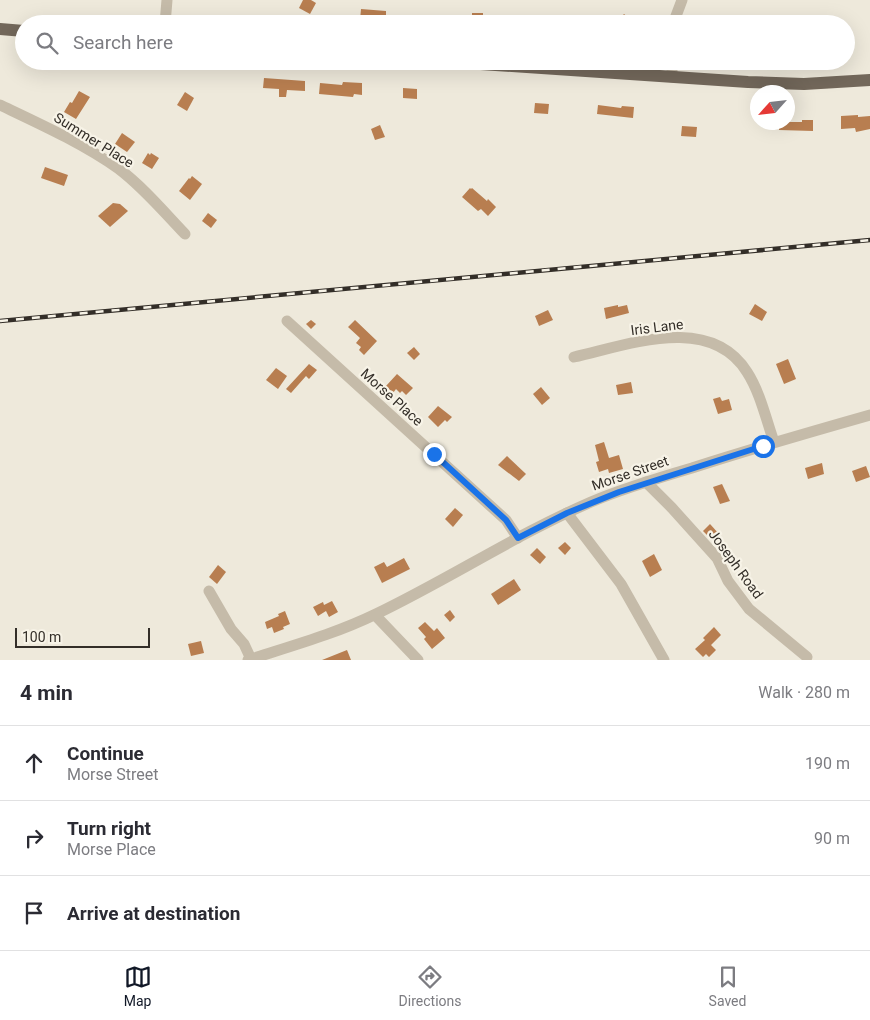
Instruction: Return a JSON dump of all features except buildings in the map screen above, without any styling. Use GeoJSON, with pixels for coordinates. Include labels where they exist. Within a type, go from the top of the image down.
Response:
{"type":"FeatureCollection","features":[{"type":"Feature","properties":{"kind":"main road"},"geometry":{"type":"LineString","coordinates":[[0,29],[15,30]]}},
{"type":"Feature","properties":{"kind":"main road"},"geometry":{"type":"LineString","coordinates":[[561,70],[786,84],[870,80]]}},
{"type":"Feature","properties":{"kind":"street"},"geometry":{"type":"LineString","coordinates":[[166,15],[167,0]]}},
{"type":"Feature","properties":{"kind":"street"},"geometry":{"type":"LineString","coordinates":[[676,15],[682,0]]}},
{"type":"Feature","properties":{"kind":"street"},"geometry":{"type":"LineString","coordinates":[[672,70],[672,78]]}},
{"type":"Feature","properties":{"kind":"street","name":"Summer Place"},"geometry":{"type":"LineString","coordinates":[[0,105],[67,138],[119,170],[158,205],[185,234]]}},
{"type":"Feature","properties":{"kind":"street","name":"Morse Place"},"geometry":{"type":"LineString","coordinates":[[287,321],[506,520],[518,538]]}},
{"type":"Feature","properties":{"kind":"street","name":"Iris Lane"},"geometry":{"type":"LineString","coordinates":[[574,356],[665,338],[690,337],[712,343],[738,361],[748,373],[774,442]]}},
{"type":"Feature","properties":{"kind":"street","name":"Morse Street"},"geometry":{"type":"LineString","coordinates":[[249,659],[337,630],[375,615],[518,538],[592,502],[646,482],[774,442],[870,415]]}},
{"type":"Feature","properties":{"kind":"street","name":"Joseph Road"},"geometry":{"type":"LineString","coordinates":[[646,482],[672,508],[716,558],[728,581],[749,609],[807,657]]}},
{"type":"Feature","properties":{"kind":"street"},"geometry":{"type":"LineString","coordinates":[[567,513],[620,584],[664,660]]}},
{"type":"Feature","properties":{"kind":"street"},"geometry":{"type":"LineString","coordinates":[[209,591],[231,630],[244,644],[249,659]]}},
{"type":"Feature","properties":{"kind":"street"},"geometry":{"type":"LineString","coordinates":[[375,615],[418,660]]}},
{"type":"Feature","properties":{"kind":"railway"},"geometry":{"type":"LineString","coordinates":[[0,321],[870,240]]}},
{"type":"Feature","properties":{"kind":"route"},"geometry":{"type":"LineString","coordinates":[[434,454],[506,520],[518,538],[592,502],[646,482],[763,446]]}}]}
